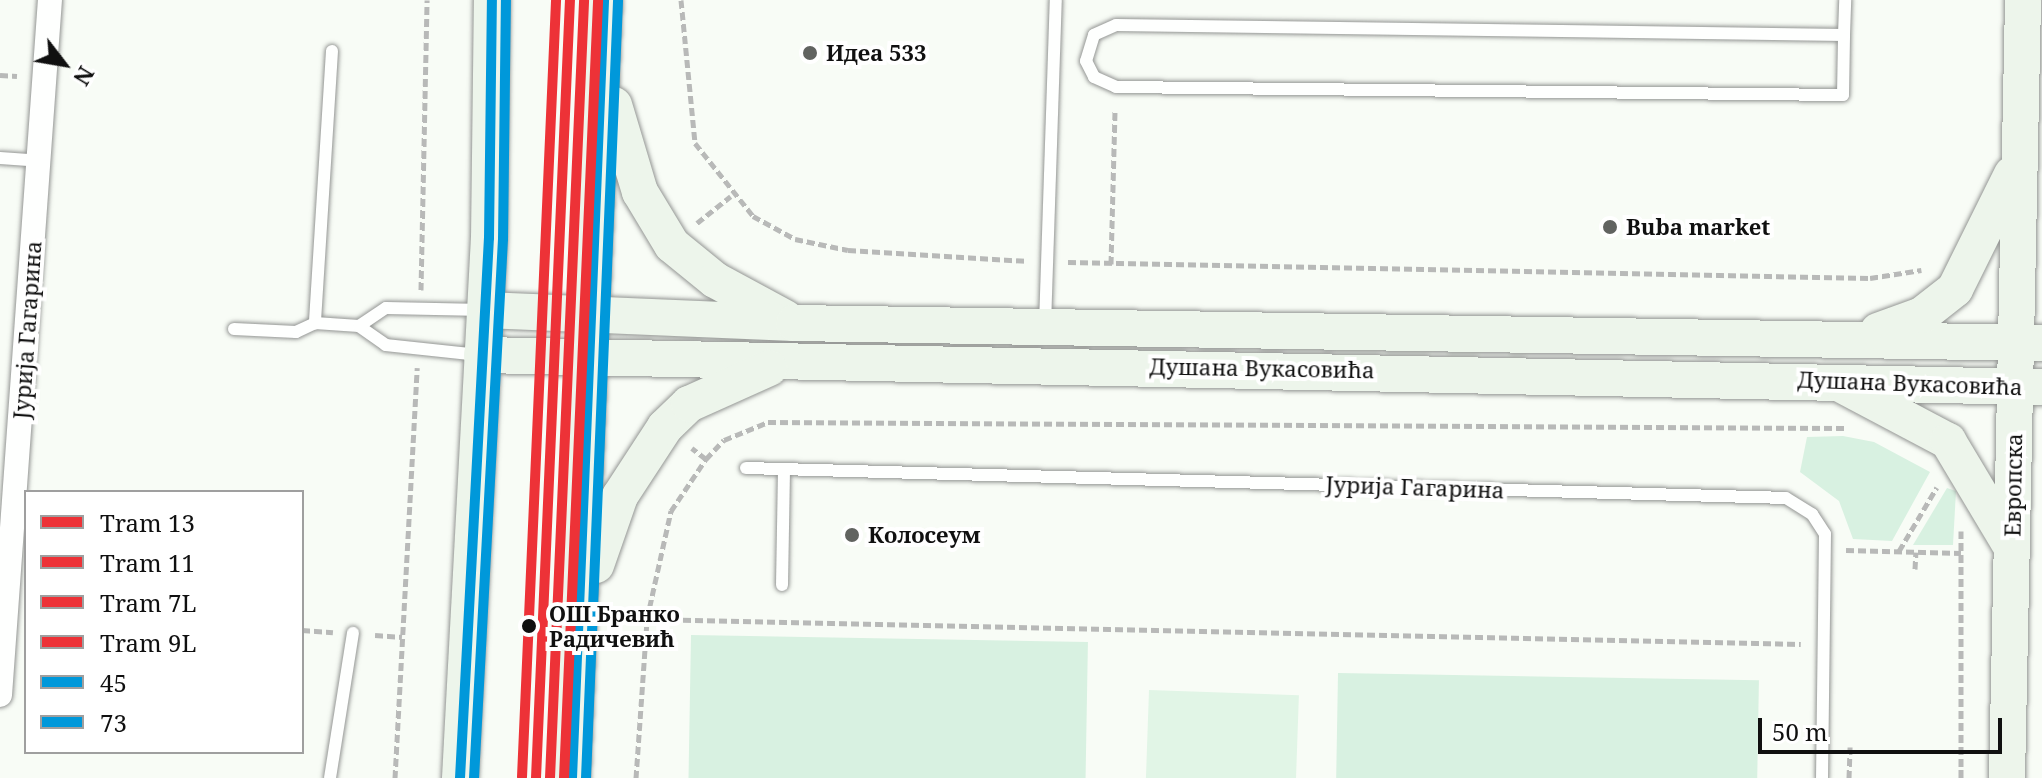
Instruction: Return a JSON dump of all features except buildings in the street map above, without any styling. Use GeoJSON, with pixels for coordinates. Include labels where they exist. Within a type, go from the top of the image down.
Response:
{"type":"FeatureCollection","features":[{"type":"Feature","properties":{"kind":"street","name":"Јурија Гагарина"},"geometry":{"type":"LineString","coordinates":[[0,695],[6,545],[50,0]]}},
{"type":"Feature","properties":{"kind":"street"},"geometry":{"type":"LineString","coordinates":[[460,778],[485,310],[492,0]]}},
{"type":"Feature","properties":{"kind":"street"},"geometry":{"type":"LineString","coordinates":[[572,778],[594,363],[604,0]]}},
{"type":"Feature","properties":{"kind":"street","name":"Европска"},"geometry":{"type":"LineString","coordinates":[[2007,778],[2012,548],[2028,387],[2029,342],[2020,154],[2023,0]]}},
{"type":"Feature","properties":{"kind":"street"},"geometry":{"type":"LineString","coordinates":[[603,55],[640,192],[672,245],[715,280],[794,323]]}},
{"type":"Feature","properties":{"kind":"street"},"geometry":{"type":"LineString","coordinates":[[1858,338],[1922,315],[1955,289],[2020,154]]}},
{"type":"Feature","properties":{"kind":"street","name":"Душана Вукасовића"},"geometry":{"type":"LineString","coordinates":[[485,310],[794,323],[2029,342]]}},
{"type":"Feature","properties":{"kind":"street","name":"Душана Вукасовића"},"geometry":{"type":"LineString","coordinates":[[482,355],[594,363],[795,358],[1828,379],[2028,387]]}},
{"type":"Feature","properties":{"kind":"street"},"geometry":{"type":"LineString","coordinates":[[582,613],[620,496],[665,427],[689,404],[795,358]]}},
{"type":"Feature","properties":{"kind":"street"},"geometry":{"type":"LineString","coordinates":[[1828,379],[1948,441],[2012,548]]}},
{"type":"Feature","properties":{"kind":"lane"},"geometry":{"type":"LineString","coordinates":[[1045,326],[1056,0]]}},
{"type":"Feature","properties":{"kind":"lane"},"geometry":{"type":"LineString","coordinates":[[1844,35],[1110,26],[1094,35],[1086,61],[1094,77],[1113,86],[1843,95],[1845,0]]}},
{"type":"Feature","properties":{"kind":"lane"},"geometry":{"type":"LineString","coordinates":[[315,323],[332,51]]}},
{"type":"Feature","properties":{"kind":"lane"},"geometry":{"type":"LineString","coordinates":[[0,158],[39,161]]}},
{"type":"Feature","properties":{"kind":"lane"},"geometry":{"type":"LineString","coordinates":[[359,326],[386,308],[485,310]]}},
{"type":"Feature","properties":{"kind":"lane"},"geometry":{"type":"LineString","coordinates":[[234,329],[296,332],[315,323],[359,326],[386,345],[417,352],[482,355]]}},
{"type":"Feature","properties":{"kind":"lane","name":"Јурија Гагарина"},"geometry":{"type":"LineString","coordinates":[[746,468],[1786,498],[1812,514],[1825,550],[1822,778]]}},
{"type":"Feature","properties":{"kind":"lane"},"geometry":{"type":"LineString","coordinates":[[782,585],[784,470]]}},
{"type":"Feature","properties":{"kind":"lane"},"geometry":{"type":"LineString","coordinates":[[330,778],[353,633]]}},
{"type":"Feature","properties":{"kind":"path"},"geometry":{"type":"LineString","coordinates":[[420,307],[427,0]]}},
{"type":"Feature","properties":{"kind":"path"},"geometry":{"type":"LineString","coordinates":[[681,0],[695,143],[731,196],[795,239],[912,256],[1111,264],[1870,278],[1904,277],[1929,266]]}},
{"type":"Feature","properties":{"kind":"path"},"geometry":{"type":"LineString","coordinates":[[1111,264],[1113,86]]}},
{"type":"Feature","properties":{"kind":"path"},"geometry":{"type":"LineString","coordinates":[[672,245],[731,196]]}},
{"type":"Feature","properties":{"kind":"path"},"geometry":{"type":"LineString","coordinates":[[395,778],[417,352]]}},
{"type":"Feature","properties":{"kind":"path"},"geometry":{"type":"LineString","coordinates":[[636,778],[647,619],[671,511],[706,459],[724,440],[768,422],[1854,428]]}},
{"type":"Feature","properties":{"kind":"path"},"geometry":{"type":"LineString","coordinates":[[665,427],[706,459]]}},
{"type":"Feature","properties":{"kind":"path"},"geometry":{"type":"LineString","coordinates":[[1899,551],[1942,478]]}},
{"type":"Feature","properties":{"kind":"path"},"geometry":{"type":"LineString","coordinates":[[1961,523],[1961,778]]}},
{"type":"Feature","properties":{"kind":"path"},"geometry":{"type":"LineString","coordinates":[[1825,550],[1961,553]]}},
{"type":"Feature","properties":{"kind":"path"},"geometry":{"type":"LineString","coordinates":[[1915,569],[1916,552]]}},
{"type":"Feature","properties":{"kind":"path"},"geometry":{"type":"LineString","coordinates":[[647,619],[1824,645]]}},
{"type":"Feature","properties":{"kind":"path"},"geometry":{"type":"LineString","coordinates":[[1849,778],[1850,747]]}},
{"type":"Feature","properties":{"kind":"green space"},"geometry":{"type":"Polygon","coordinates":[[[1843,436],[1874,442],[1930,472],[1892,541],[1853,539],[1839,501],[1800,472],[1807,437],[1843,436]]]}},
{"type":"Feature","properties":{"kind":"green space"},"geometry":{"type":"Polygon","coordinates":[[[1947,488],[1956,491],[1953,545],[1913,545],[1947,488]]]}},
{"type":"Feature","properties":{"kind":"green space"},"geometry":{"type":"Polygon","coordinates":[[[691,635],[1088,642],[1086,778],[689,778],[691,635]]]}},
{"type":"Feature","properties":{"kind":"green space"},"geometry":{"type":"Polygon","coordinates":[[[1338,673],[1759,680],[1757,778],[1336,778],[1338,673]]]}},
{"type":"Feature","properties":{"kind":"green space"},"geometry":{"type":"Polygon","coordinates":[[[1149,690],[1299,695],[1296,778],[1146,778],[1149,690]]]}},
{"type":"Feature","properties":{"kind":"tram line","name":"7L"},"geometry":{"type":"LineString","coordinates":[[522,777],[556,0]]}},
{"type":"Feature","properties":{"kind":"tram line","name":"13"},"geometry":{"type":"LineString","coordinates":[[536,778],[570,0]]}},
{"type":"Feature","properties":{"kind":"tram line","name":"11"},"geometry":{"type":"LineString","coordinates":[[550,778],[584,1]]}},
{"type":"Feature","properties":{"kind":"tram line","name":"9L"},"geometry":{"type":"LineString","coordinates":[[564,778],[598,1]]}},
{"type":"Feature","properties":{"kind":"transit line","name":"45"},"geometry":{"type":"LineString","coordinates":[[460,778],[489,238],[492,0]]}},
{"type":"Feature","properties":{"kind":"transit line","name":"73"},"geometry":{"type":"LineString","coordinates":[[474,778],[503,239],[506,0]]}},
{"type":"Feature","properties":{"kind":"transit line","name":"45"},"geometry":{"type":"LineString","coordinates":[[572,778],[604,0]]}},
{"type":"Feature","properties":{"kind":"transit line","name":"73"},"geometry":{"type":"LineString","coordinates":[[586,778],[618,1]]}},
{"type":"Feature","properties":{"kind":"place","name":"Идеа 533"},"geometry":{"type":"Point","coordinates":[810,53]}},
{"type":"Feature","properties":{"kind":"place","name":"Buba market"},"geometry":{"type":"Point","coordinates":[1610,227]}},
{"type":"Feature","properties":{"kind":"place","name":"Колосеум"},"geometry":{"type":"Point","coordinates":[852,535]}},
{"type":"Feature","properties":{"kind":"place","name":"ОШ Бранко Радичевић"},"geometry":{"type":"Point","coordinates":[529,626]}}]}
